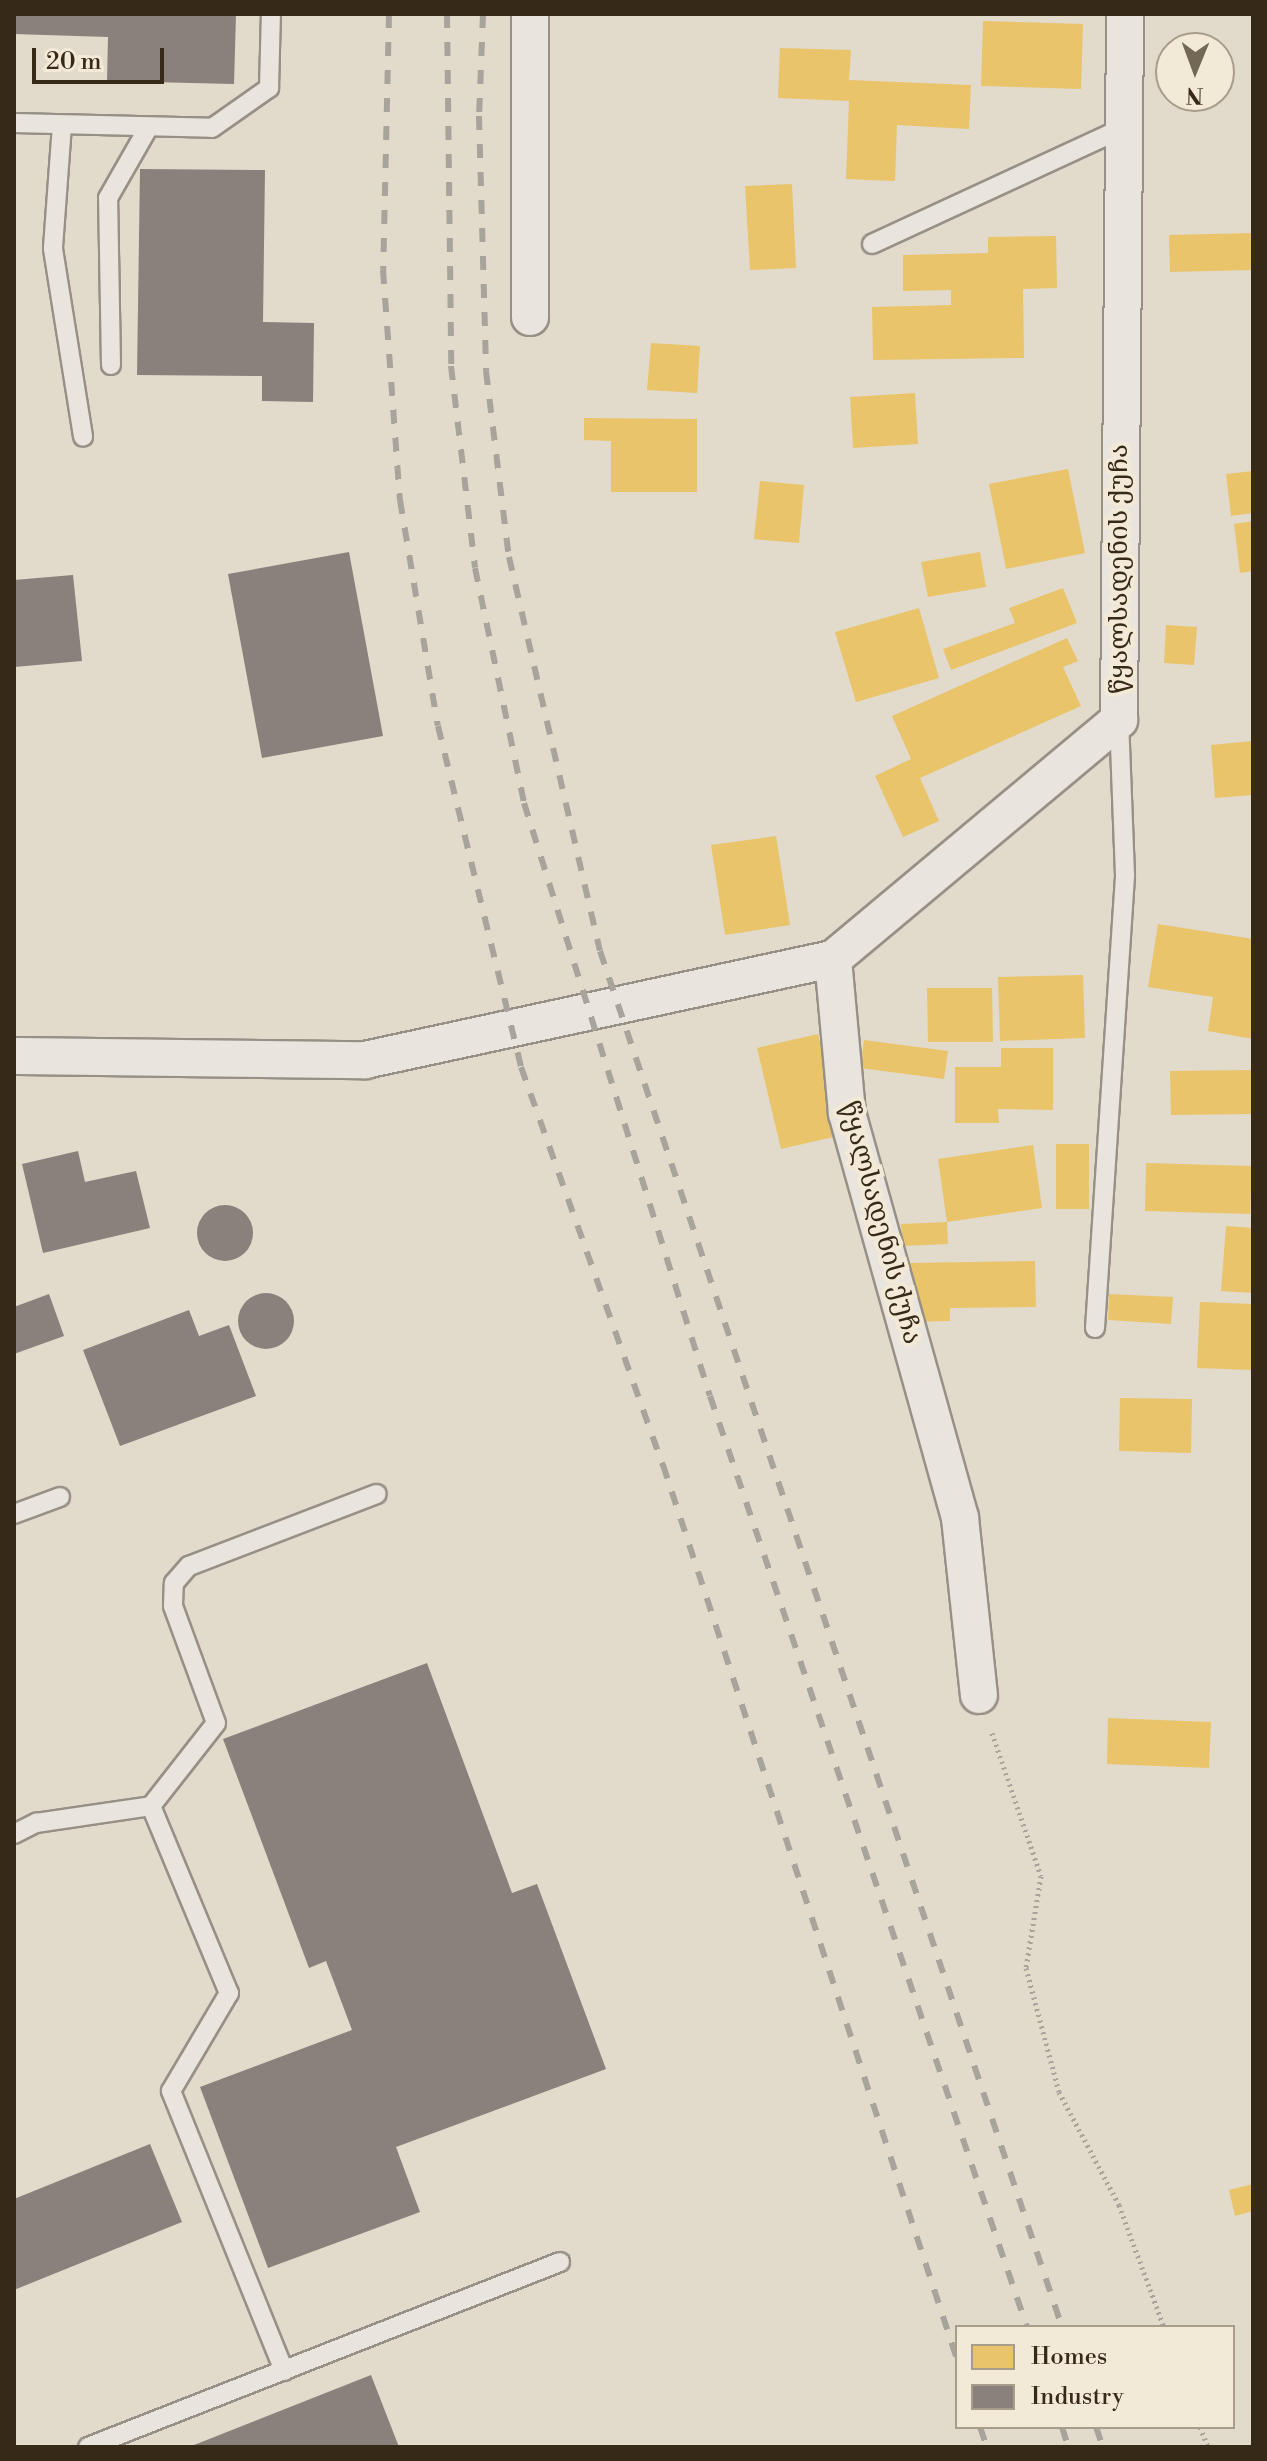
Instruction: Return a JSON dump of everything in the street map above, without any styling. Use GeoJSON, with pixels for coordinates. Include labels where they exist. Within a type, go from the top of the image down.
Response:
{"type":"FeatureCollection","features":[{"type":"Feature","properties":{"kind":"street"},"geometry":{"type":"LineString","coordinates":[[530,14],[530,317]]}},
{"type":"Feature","properties":{"kind":"street","name":"წყალსადენის ქუჩა"},"geometry":{"type":"LineString","coordinates":[[979,1695],[960,1518],[847,1113],[833,959],[1119,720],[1125,14]]}},
{"type":"Feature","properties":{"kind":"street"},"geometry":{"type":"LineString","coordinates":[[14,1056],[365,1060],[833,959]]}},
{"type":"Feature","properties":{"kind":"lane"},"geometry":{"type":"LineString","coordinates":[[14,123],[147,130],[212,128],[269,88],[271,14]]}},
{"type":"Feature","properties":{"kind":"lane"},"geometry":{"type":"LineString","coordinates":[[62,125],[53,249],[83,437]]}},
{"type":"Feature","properties":{"kind":"lane"},"geometry":{"type":"LineString","coordinates":[[872,244],[1123,128]]}},
{"type":"Feature","properties":{"kind":"lane"},"geometry":{"type":"LineString","coordinates":[[111,365],[108,198],[147,130]]}},
{"type":"Feature","properties":{"kind":"lane"},"geometry":{"type":"LineString","coordinates":[[1095,1328],[1125,875],[1119,720]]}},
{"type":"Feature","properties":{"kind":"lane"},"geometry":{"type":"LineString","coordinates":[[14,1834],[36,1823],[151,1806],[216,1723],[173,1606],[174,1583],[189,1566],[377,1494]]}},
{"type":"Feature","properties":{"kind":"lane"},"geometry":{"type":"LineString","coordinates":[[14,1514],[60,1497]]}},
{"type":"Feature","properties":{"kind":"lane"},"geometry":{"type":"LineString","coordinates":[[151,1806],[229,1993],[171,2091],[284,2371]]}},
{"type":"Feature","properties":{"kind":"lane"},"geometry":{"type":"LineString","coordinates":[[88,2447],[560,2262]]}},
{"type":"Feature","properties":{"kind":"path"},"geometry":{"type":"LineString","coordinates":[[979,1695],[1041,1876],[1026,1968],[1059,2092],[1119,2205],[1163,2325]]}},
{"type":"Feature","properties":{"kind":"building: Homes"},"geometry":{"type":"Polygon","coordinates":[[[983,21],[1083,24],[1081,89],[981,86],[983,21]]]}},
{"type":"Feature","properties":{"kind":"building: Homes"},"geometry":{"type":"Polygon","coordinates":[[[780,48],[851,50],[849,80],[971,85],[969,129],[897,125],[895,181],[846,179],[849,101],[778,98],[780,48]]]}},
{"type":"Feature","properties":{"kind":"building: Homes"},"geometry":{"type":"Polygon","coordinates":[[[792,184],[796,268],[750,270],[745,186],[792,184]]]}},
{"type":"Feature","properties":{"kind":"building: Homes"},"geometry":{"type":"Polygon","coordinates":[[[1253,233],[1253,270],[1170,272],[1169,235],[1253,233]]]}},
{"type":"Feature","properties":{"kind":"building: Homes"},"geometry":{"type":"Polygon","coordinates":[[[1056,236],[1057,288],[1023,289],[1024,358],[873,360],[872,307],[951,305],[951,290],[903,291],[903,255],[988,253],[988,237],[1056,236]]]}},
{"type":"Feature","properties":{"kind":"building: Homes"},"geometry":{"type":"Polygon","coordinates":[[[651,343],[700,346],[697,393],[647,390],[651,343]]]}},
{"type":"Feature","properties":{"kind":"building: Homes"},"geometry":{"type":"Polygon","coordinates":[[[915,393],[918,444],[853,448],[850,397],[915,393]]]}},
{"type":"Feature","properties":{"kind":"building: Homes"},"geometry":{"type":"Polygon","coordinates":[[[584,418],[697,419],[697,492],[611,492],[611,441],[584,440],[584,418]]]}},
{"type":"Feature","properties":{"kind":"building: Homes"},"geometry":{"type":"Polygon","coordinates":[[[1068,469],[1085,553],[1006,569],[989,484],[1068,469]]]}},
{"type":"Feature","properties":{"kind":"building: Homes"},"geometry":{"type":"Polygon","coordinates":[[[1253,471],[1253,513],[1231,516],[1226,474],[1253,471]]]}},
{"type":"Feature","properties":{"kind":"building: Homes"},"geometry":{"type":"Polygon","coordinates":[[[760,481],[804,485],[799,543],[754,539],[760,481]]]}},
{"type":"Feature","properties":{"kind":"building: Homes"},"geometry":{"type":"Polygon","coordinates":[[[1253,521],[1253,571],[1240,573],[1234,524],[1253,521]]]}},
{"type":"Feature","properties":{"kind":"building: Homes"},"geometry":{"type":"Polygon","coordinates":[[[980,552],[986,587],[928,597],[921,562],[980,552]]]}},
{"type":"Feature","properties":{"kind":"building: Homes"},"geometry":{"type":"Polygon","coordinates":[[[1063,588],[1077,623],[951,670],[943,649],[1015,623],[1009,608],[1063,588]]]}},
{"type":"Feature","properties":{"kind":"building: Homes"},"geometry":{"type":"Polygon","coordinates":[[[919,608],[939,678],[856,702],[835,632],[919,608]]]}},
{"type":"Feature","properties":{"kind":"building: Homes"},"geometry":{"type":"Polygon","coordinates":[[[1166,625],[1197,627],[1194,665],[1164,663],[1166,625]]]}},
{"type":"Feature","properties":{"kind":"building: Homes"},"geometry":{"type":"Polygon","coordinates":[[[1067,638],[1078,661],[1063,667],[1081,706],[920,778],[939,821],[903,837],[875,776],[911,759],[892,716],[1067,638]]]}},
{"type":"Feature","properties":{"kind":"building: Homes"},"geometry":{"type":"Polygon","coordinates":[[[1253,741],[1253,795],[1215,798],[1211,745],[1253,741]]]}},
{"type":"Feature","properties":{"kind":"building: Homes"},"geometry":{"type":"Polygon","coordinates":[[[776,836],[790,925],[725,935],[711,845],[776,836]]]}},
{"type":"Feature","properties":{"kind":"building: Homes"},"geometry":{"type":"Polygon","coordinates":[[[1158,924],[1253,939],[1253,1039],[1208,1031],[1213,997],[1148,987],[1158,924]]]}},
{"type":"Feature","properties":{"kind":"building: Homes"},"geometry":{"type":"Polygon","coordinates":[[[1083,975],[1085,1038],[1000,1041],[998,977],[1083,975]]]}},
{"type":"Feature","properties":{"kind":"building: Homes"},"geometry":{"type":"Polygon","coordinates":[[[927,988],[992,988],[993,1042],[928,1042],[927,988]]]}},
{"type":"Feature","properties":{"kind":"building: Homes"},"geometry":{"type":"Polygon","coordinates":[[[818,1034],[842,1135],[781,1149],[757,1048],[818,1034]]]}},
{"type":"Feature","properties":{"kind":"building: Homes"},"geometry":{"type":"Polygon","coordinates":[[[864,1040],[948,1051],[944,1079],[860,1068],[864,1040]]]}},
{"type":"Feature","properties":{"kind":"building: Homes"},"geometry":{"type":"Polygon","coordinates":[[[1001,1048],[1053,1048],[1053,1110],[998,1109],[999,1123],[955,1123],[955,1067],[1001,1067],[1001,1048]]]}},
{"type":"Feature","properties":{"kind":"building: Homes"},"geometry":{"type":"Polygon","coordinates":[[[1253,1070],[1253,1114],[1171,1115],[1170,1071],[1253,1070]]]}},
{"type":"Feature","properties":{"kind":"building: Homes"},"geometry":{"type":"Polygon","coordinates":[[[1056,1144],[1089,1144],[1089,1209],[1056,1209],[1056,1144]]]}},
{"type":"Feature","properties":{"kind":"building: Homes"},"geometry":{"type":"Polygon","coordinates":[[[1033,1145],[1042,1208],[947,1222],[938,1159],[1033,1145]]]}},
{"type":"Feature","properties":{"kind":"building: Homes"},"geometry":{"type":"Polygon","coordinates":[[[1146,1163],[1252,1166],[1250,1214],[1145,1211],[1146,1163]]]}},
{"type":"Feature","properties":{"kind":"building: Homes"},"geometry":{"type":"Polygon","coordinates":[[[947,1222],[948,1244],[902,1246],[901,1224],[947,1222]]]}},
{"type":"Feature","properties":{"kind":"building: Homes"},"geometry":{"type":"Polygon","coordinates":[[[1226,1226],[1253,1228],[1253,1293],[1221,1291],[1226,1226]]]}},
{"type":"Feature","properties":{"kind":"building: Homes"},"geometry":{"type":"Polygon","coordinates":[[[1035,1261],[1036,1307],[950,1308],[950,1321],[909,1322],[909,1263],[1035,1261]]]}},
{"type":"Feature","properties":{"kind":"building: Homes"},"geometry":{"type":"Polygon","coordinates":[[[1109,1294],[1173,1297],[1171,1324],[1108,1320],[1109,1294]]]}},
{"type":"Feature","properties":{"kind":"building: Homes"},"geometry":{"type":"Polygon","coordinates":[[[1200,1302],[1253,1304],[1253,1370],[1197,1368],[1200,1302]]]}},
{"type":"Feature","properties":{"kind":"building: Homes"},"geometry":{"type":"Polygon","coordinates":[[[1120,1398],[1192,1399],[1191,1453],[1119,1451],[1120,1398]]]}},
{"type":"Feature","properties":{"kind":"building: Homes"},"geometry":{"type":"Polygon","coordinates":[[[1108,1718],[1211,1722],[1209,1768],[1107,1764],[1108,1718]]]}},
{"type":"Feature","properties":{"kind":"building: Homes"},"geometry":{"type":"Polygon","coordinates":[[[1253,2184],[1253,2211],[1235,2216],[1229,2190],[1253,2184]]]}},
{"type":"Feature","properties":{"kind":"building: Industry"},"geometry":{"type":"Polygon","coordinates":[[[14,14],[236,14],[234,84],[107,81],[108,37],[14,34],[14,14]]]}},
{"type":"Feature","properties":{"kind":"building: Industry"},"geometry":{"type":"Polygon","coordinates":[[[140,169],[265,170],[263,322],[314,323],[313,402],[262,401],[262,376],[137,375],[140,169]]]}},
{"type":"Feature","properties":{"kind":"building: Industry"},"geometry":{"type":"Polygon","coordinates":[[[349,552],[383,736],[262,758],[228,574],[349,552]]]}},
{"type":"Feature","properties":{"kind":"building: Industry"},"geometry":{"type":"Polygon","coordinates":[[[73,575],[82,661],[14,667],[14,580],[73,575]]]}},
{"type":"Feature","properties":{"kind":"building: Industry"},"geometry":{"type":"Polygon","coordinates":[[[78,1151],[85,1182],[136,1171],[150,1228],[43,1253],[22,1164],[78,1151]]]}},
{"type":"Feature","properties":{"kind":"building: Industry"},"geometry":{"type":"Polygon","coordinates":[[[225,1205],[245,1213],[253,1233],[245,1253],[225,1261],[205,1253],[197,1233],[205,1213],[225,1205]]]}},
{"type":"Feature","properties":{"kind":"building: Industry"},"geometry":{"type":"Polygon","coordinates":[[[266,1293],[286,1301],[294,1321],[286,1341],[266,1349],[246,1341],[238,1321],[246,1301],[266,1293]]]}},
{"type":"Feature","properties":{"kind":"building: Industry"},"geometry":{"type":"Polygon","coordinates":[[[49,1294],[64,1336],[14,1354],[14,1307],[49,1294]]]}},
{"type":"Feature","properties":{"kind":"building: Industry"},"geometry":{"type":"Polygon","coordinates":[[[189,1310],[199,1336],[229,1325],[256,1396],[120,1446],[83,1350],[189,1310]]]}},
{"type":"Feature","properties":{"kind":"building: Industry"},"geometry":{"type":"Polygon","coordinates":[[[427,1663],[512,1893],[537,1884],[606,2069],[396,2147],[420,2212],[268,2268],[200,2087],[352,2030],[326,1961],[309,1968],[223,1739],[427,1663]]]}},
{"type":"Feature","properties":{"kind":"building: Industry"},"geometry":{"type":"Polygon","coordinates":[[[150,2144],[182,2222],[14,2290],[14,2199],[150,2144]]]}},
{"type":"Feature","properties":{"kind":"building: Industry"},"geometry":{"type":"Polygon","coordinates":[[[371,2375],[399,2447],[189,2447],[371,2375]]]}},
{"type":"Feature","properties":{"kind":"railway"},"geometry":{"type":"LineString","coordinates":[[389,14],[383,270],[400,500],[438,726],[521,1067],[663,1465],[955,2353]]}},
{"type":"Feature","properties":{"kind":"railway"},"geometry":{"type":"LineString","coordinates":[[447,14],[451,366],[475,568],[524,803],[710,1396],[1026,2325]]}},
{"type":"Feature","properties":{"kind":"railway"},"geometry":{"type":"LineString","coordinates":[[483,14],[479,116],[486,371],[509,557],[600,951],[1061,2325]]}},
{"type":"Feature","properties":{"kind":"railway"},"geometry":{"type":"LineString","coordinates":[[981,2429],[987,2447]]}},
{"type":"Feature","properties":{"kind":"railway"},"geometry":{"type":"LineString","coordinates":[[1063,2429],[1068,2447]]}},
{"type":"Feature","properties":{"kind":"railway"},"geometry":{"type":"LineString","coordinates":[[1097,2429],[1103,2447]]}}]}
